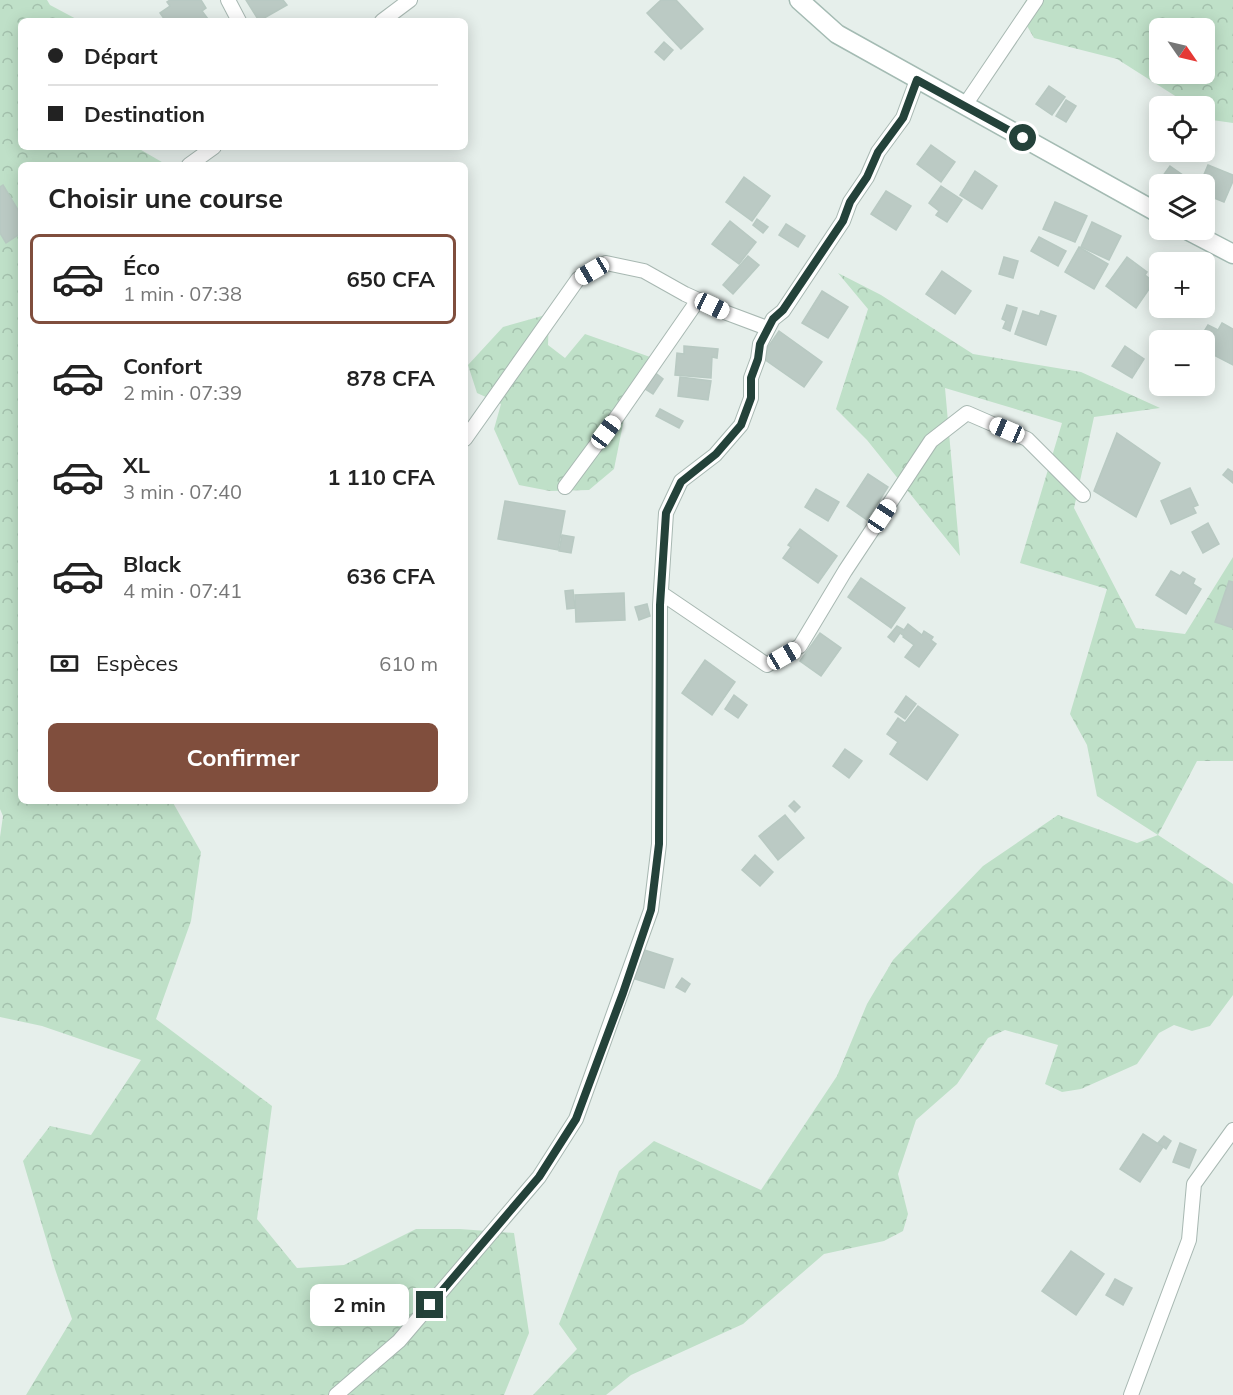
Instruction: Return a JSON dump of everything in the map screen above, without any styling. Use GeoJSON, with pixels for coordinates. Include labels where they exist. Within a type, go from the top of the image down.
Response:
{"type":"FeatureCollection","features":[{"type":"Feature","properties":{"kind":"main road"},"geometry":{"type":"LineString","coordinates":[[799,0],[837,34],[1149,208]]}},
{"type":"Feature","properties":{"kind":"main road"},"geometry":{"type":"LineString","coordinates":[[1206,240],[1233,254]]}},
{"type":"Feature","properties":{"kind":"street"},"geometry":{"type":"LineString","coordinates":[[228,0],[237,18]]}},
{"type":"Feature","properties":{"kind":"street"},"geometry":{"type":"LineString","coordinates":[[965,105],[1036,0]]}},
{"type":"Feature","properties":{"kind":"street"},"geometry":{"type":"LineString","coordinates":[[386,18],[406,1]]}},
{"type":"Feature","properties":{"kind":"street"},"geometry":{"type":"LineString","coordinates":[[336,1395],[399,1341],[539,1177],[576,1119],[651,910],[659,844],[661,593],[666,513],[681,482],[716,454],[741,425],[751,398],[751,378],[767,328],[783,310],[843,221],[850,202],[867,177],[878,152],[903,118],[917,80]]}},
{"type":"Feature","properties":{"kind":"street"},"geometry":{"type":"LineString","coordinates":[[193,162],[210,150]]}},
{"type":"Feature","properties":{"kind":"street"},"geometry":{"type":"LineString","coordinates":[[468,435],[578,279],[606,263],[644,271],[698,300],[767,328]]}},
{"type":"Feature","properties":{"kind":"street"},"geometry":{"type":"LineString","coordinates":[[565,487],[698,300]]}},
{"type":"Feature","properties":{"kind":"street"},"geometry":{"type":"LineString","coordinates":[[661,593],[767,665],[800,646],[844,571],[931,441],[967,414],[1027,438],[1083,495]]}},
{"type":"Feature","properties":{"kind":"street"},"geometry":{"type":"LineString","coordinates":[[1131,1395],[1189,1240],[1194,1184],[1233,1130]]}},
{"type":"Feature","properties":{"kind":"green space"},"geometry":{"type":"Polygon","coordinates":[[[0,0],[47,0],[50,5],[74,18],[18,18],[18,150],[141,150],[162,162],[18,162],[18,804],[174,804],[201,852],[191,921],[156,1019],[272,1106],[257,1219],[297,1268],[344,1265],[416,1229],[514,1233],[529,1333],[504,1395],[26,1395],[72,1319],[23,1161],[50,1126],[91,1135],[141,1060],[42,1026],[0,1017],[0,837],[3,816],[0,809],[0,0]]]}},
{"type":"Feature","properties":{"kind":"green space"},"geometry":{"type":"Polygon","coordinates":[[[1026,0],[1233,0],[1233,123],[1215,120],[1215,96],[1175,96],[1156,84],[1215,84],[1215,18],[1149,18],[1149,79],[1117,59],[1034,38],[1019,12],[1026,0]]]}},
{"type":"Feature","properties":{"kind":"green space"},"geometry":{"type":"Polygon","coordinates":[[[838,273],[881,295],[973,354],[1081,372],[1160,408],[1094,417],[1074,508],[1136,628],[1185,634],[1233,557],[1233,761],[1197,761],[1158,835],[1097,796],[1087,745],[1070,714],[1107,589],[1020,563],[1062,423],[945,388],[960,556],[867,440],[836,409],[868,309],[838,273]]]}},
{"type":"Feature","properties":{"kind":"green space"},"geometry":{"type":"Polygon","coordinates":[[[549,314],[548,345],[565,358],[585,334],[653,358],[626,409],[614,469],[589,490],[550,491],[519,485],[494,429],[501,404],[477,393],[468,365],[503,327],[549,314]]]}},
{"type":"Feature","properties":{"kind":"green space"},"geometry":{"type":"Polygon","coordinates":[[[1058,815],[1137,843],[1158,835],[1233,884],[1233,995],[1210,1026],[1192,1031],[1174,1025],[1159,1033],[1137,1064],[1081,1089],[1062,1092],[1045,1084],[1058,1045],[1005,1030],[988,1038],[957,1084],[916,1120],[898,1174],[908,1214],[903,1231],[884,1241],[824,1254],[743,1324],[631,1375],[606,1395],[533,1395],[577,1349],[559,1324],[619,1171],[654,1141],[761,1190],[837,1076],[867,1004],[893,960],[983,866],[1058,815]]]}},
{"type":"Feature","properties":{"kind":"building"},"geometry":{"type":"Polygon","coordinates":[[[170,0],[201,0],[206,8],[202,11],[207,18],[164,18],[160,13],[170,6],[167,2],[170,0]]]}},
{"type":"Feature","properties":{"kind":"building"},"geometry":{"type":"Polygon","coordinates":[[[246,0],[283,0],[287,5],[264,18],[257,18],[246,0]]]}},
{"type":"Feature","properties":{"kind":"building"},"geometry":{"type":"Polygon","coordinates":[[[661,0],[676,0],[703,29],[681,49],[647,13],[661,0]]]}},
{"type":"Feature","properties":{"kind":"building"},"geometry":{"type":"Polygon","coordinates":[[[664,42],[673,50],[664,60],[655,52],[664,42]]]}},
{"type":"Feature","properties":{"kind":"building"},"geometry":{"type":"Polygon","coordinates":[[[1049,86],[1065,97],[1052,115],[1036,104],[1049,86]]]}},
{"type":"Feature","properties":{"kind":"building"},"geometry":{"type":"Polygon","coordinates":[[[1066,100],[1076,106],[1066,122],[1056,116],[1066,100]]]}},
{"type":"Feature","properties":{"kind":"building"},"geometry":{"type":"Polygon","coordinates":[[[931,145],[955,162],[941,182],[917,164],[931,145]]]}},
{"type":"Feature","properties":{"kind":"building"},"geometry":{"type":"Polygon","coordinates":[[[1208,165],[1233,175],[1233,181],[1224,202],[1215,198],[1215,174],[1204,174],[1208,165]]]}},
{"type":"Feature","properties":{"kind":"building"},"geometry":{"type":"Polygon","coordinates":[[[1170,166],[1181,174],[1164,174],[1170,166]]]}},
{"type":"Feature","properties":{"kind":"building"},"geometry":{"type":"Polygon","coordinates":[[[975,171],[997,186],[982,209],[960,195],[975,171]]]}},
{"type":"Feature","properties":{"kind":"building"},"geometry":{"type":"Polygon","coordinates":[[[744,177],[770,196],[752,221],[726,202],[744,177]]]}},
{"type":"Feature","properties":{"kind":"building"},"geometry":{"type":"Polygon","coordinates":[[[3,185],[18,210],[18,235],[6,243],[0,233],[0,187],[3,185]]]}},
{"type":"Feature","properties":{"kind":"building"},"geometry":{"type":"Polygon","coordinates":[[[941,186],[962,200],[947,222],[936,215],[939,211],[929,203],[941,186]]]}},
{"type":"Feature","properties":{"kind":"building"},"geometry":{"type":"Polygon","coordinates":[[[886,191],[911,206],[896,230],[871,214],[886,191]]]}},
{"type":"Feature","properties":{"kind":"building"},"geometry":{"type":"Polygon","coordinates":[[[1055,202],[1087,216],[1075,242],[1043,229],[1055,202]]]}},
{"type":"Feature","properties":{"kind":"building"},"geometry":{"type":"Polygon","coordinates":[[[757,219],[768,227],[763,233],[753,225],[757,219]]]}},
{"type":"Feature","properties":{"kind":"building"},"geometry":{"type":"Polygon","coordinates":[[[730,221],[756,242],[739,264],[712,244],[730,221]]]}},
{"type":"Feature","properties":{"kind":"building"},"geometry":{"type":"Polygon","coordinates":[[[1092,222],[1121,236],[1109,260],[1081,247],[1092,222]]]}},
{"type":"Feature","properties":{"kind":"building"},"geometry":{"type":"Polygon","coordinates":[[[786,224],[805,236],[798,247],[779,235],[786,224]]]}},
{"type":"Feature","properties":{"kind":"building"},"geometry":{"type":"Polygon","coordinates":[[[1039,237],[1066,251],[1058,266],[1031,251],[1039,237]]]}},
{"type":"Feature","properties":{"kind":"building"},"geometry":{"type":"Polygon","coordinates":[[[1079,247],[1108,264],[1094,289],[1065,272],[1079,247]]]}},
{"type":"Feature","properties":{"kind":"building"},"geometry":{"type":"Polygon","coordinates":[[[748,256],[759,265],[733,294],[723,285],[748,256]]]}},
{"type":"Feature","properties":{"kind":"building"},"geometry":{"type":"Polygon","coordinates":[[[1004,257],[1018,261],[1013,278],[999,274],[1004,257]]]}},
{"type":"Feature","properties":{"kind":"building"},"geometry":{"type":"Polygon","coordinates":[[[1127,257],[1147,272],[1145,275],[1149,278],[1149,289],[1136,308],[1106,286],[1127,257]]]}},
{"type":"Feature","properties":{"kind":"building"},"geometry":{"type":"Polygon","coordinates":[[[942,271],[971,291],[955,314],[926,294],[942,271]]]}},
{"type":"Feature","properties":{"kind":"building"},"geometry":{"type":"Polygon","coordinates":[[[822,291],[848,307],[828,338],[802,323],[822,291]]]}},
{"type":"Feature","properties":{"kind":"building"},"geometry":{"type":"Polygon","coordinates":[[[1007,305],[1017,308],[1010,331],[1003,328],[1006,321],[1002,319],[1007,305]]]}},
{"type":"Feature","properties":{"kind":"building"},"geometry":{"type":"Polygon","coordinates":[[[1023,311],[1039,316],[1041,311],[1056,316],[1046,345],[1015,334],[1023,311]]]}},
{"type":"Feature","properties":{"kind":"building"},"geometry":{"type":"Polygon","coordinates":[[[1222,323],[1233,329],[1233,365],[1215,356],[1215,330],[1205,330],[1208,325],[1218,330],[1222,323]]]}},
{"type":"Feature","properties":{"kind":"building"},"geometry":{"type":"Polygon","coordinates":[[[779,331],[822,362],[804,387],[761,357],[779,331]]]}},
{"type":"Feature","properties":{"kind":"building"},"geometry":{"type":"Polygon","coordinates":[[[684,346],[718,349],[717,358],[712,357],[711,378],[675,375],[677,353],[684,354],[684,346]]]}},
{"type":"Feature","properties":{"kind":"building"},"geometry":{"type":"Polygon","coordinates":[[[1125,346],[1144,359],[1132,378],[1112,366],[1125,346]]]}},
{"type":"Feature","properties":{"kind":"building"},"geometry":{"type":"Polygon","coordinates":[[[653,371],[663,379],[653,394],[642,387],[653,371]]]}},
{"type":"Feature","properties":{"kind":"building"},"geometry":{"type":"Polygon","coordinates":[[[680,377],[711,381],[708,400],[678,396],[680,377]]]}},
{"type":"Feature","properties":{"kind":"building"},"geometry":{"type":"Polygon","coordinates":[[[660,409],[683,421],[679,428],[656,416],[660,409]]]}},
{"type":"Feature","properties":{"kind":"building"},"geometry":{"type":"Polygon","coordinates":[[[1117,433],[1160,463],[1136,517],[1094,491],[1117,433]]]}},
{"type":"Feature","properties":{"kind":"building"},"geometry":{"type":"Polygon","coordinates":[[[1228,469],[1233,472],[1233,483],[1223,475],[1228,469]]]}},
{"type":"Feature","properties":{"kind":"building"},"geometry":{"type":"Polygon","coordinates":[[[868,474],[888,487],[867,520],[847,506],[868,474]]]}},
{"type":"Feature","properties":{"kind":"building"},"geometry":{"type":"Polygon","coordinates":[[[1190,488],[1198,505],[1193,507],[1196,513],[1171,524],[1161,501],[1190,488]]]}},
{"type":"Feature","properties":{"kind":"building"},"geometry":{"type":"Polygon","coordinates":[[[816,489],[839,502],[828,521],[805,507],[816,489]]]}},
{"type":"Feature","properties":{"kind":"building"},"geometry":{"type":"Polygon","coordinates":[[[505,501],[565,511],[558,550],[498,539],[505,501]]]}},
{"type":"Feature","properties":{"kind":"building"},"geometry":{"type":"Polygon","coordinates":[[[1208,523],[1219,544],[1203,553],[1192,532],[1208,523]]]}},
{"type":"Feature","properties":{"kind":"building"},"geometry":{"type":"Polygon","coordinates":[[[800,529],[837,556],[818,583],[783,558],[791,547],[788,545],[800,529]]]}},
{"type":"Feature","properties":{"kind":"building"},"geometry":{"type":"Polygon","coordinates":[[[562,535],[574,537],[571,553],[559,551],[562,535]]]}},
{"type":"Feature","properties":{"kind":"building"},"geometry":{"type":"Polygon","coordinates":[[[1171,571],[1180,576],[1183,572],[1195,579],[1193,584],[1201,589],[1186,614],[1156,595],[1171,571]]]}},
{"type":"Feature","properties":{"kind":"building"},"geometry":{"type":"Polygon","coordinates":[[[861,578],[905,608],[891,628],[848,597],[861,578]]]}},
{"type":"Feature","properties":{"kind":"building"},"geometry":{"type":"Polygon","coordinates":[[[1229,581],[1233,582],[1233,628],[1215,622],[1229,581]]]}},
{"type":"Feature","properties":{"kind":"building"},"geometry":{"type":"Polygon","coordinates":[[[573,590],[575,608],[567,609],[565,591],[573,590]]]}},
{"type":"Feature","properties":{"kind":"building"},"geometry":{"type":"Polygon","coordinates":[[[624,593],[625,620],[576,622],[575,595],[624,593]]]}},
{"type":"Feature","properties":{"kind":"building"},"geometry":{"type":"Polygon","coordinates":[[[647,604],[650,616],[639,620],[635,607],[647,604]]]}},
{"type":"Feature","properties":{"kind":"building"},"geometry":{"type":"Polygon","coordinates":[[[908,624],[922,635],[924,631],[933,637],[931,640],[936,644],[919,667],[905,657],[914,645],[900,633],[894,642],[888,637],[897,626],[904,630],[908,624]]]}},
{"type":"Feature","properties":{"kind":"building"},"geometry":{"type":"Polygon","coordinates":[[[820,633],[841,648],[821,676],[800,661],[820,633]]]}},
{"type":"Feature","properties":{"kind":"building"},"geometry":{"type":"Polygon","coordinates":[[[705,660],[735,682],[712,715],[682,693],[705,660]]]}},
{"type":"Feature","properties":{"kind":"building"},"geometry":{"type":"Polygon","coordinates":[[[734,695],[747,705],[738,718],[725,709],[734,695]]]}},
{"type":"Feature","properties":{"kind":"building"},"geometry":{"type":"Polygon","coordinates":[[[906,696],[916,704],[905,719],[895,712],[906,696]]]}},
{"type":"Feature","properties":{"kind":"building"},"geometry":{"type":"Polygon","coordinates":[[[918,706],[958,735],[927,780],[890,754],[898,742],[887,734],[898,718],[905,723],[918,706]]]}},
{"type":"Feature","properties":{"kind":"building"},"geometry":{"type":"Polygon","coordinates":[[[845,749],[862,761],[849,778],[833,766],[845,749]]]}},
{"type":"Feature","properties":{"kind":"building"},"geometry":{"type":"Polygon","coordinates":[[[794,801],[800,807],[795,812],[789,806],[794,801]]]}},
{"type":"Feature","properties":{"kind":"building"},"geometry":{"type":"Polygon","coordinates":[[[785,815],[804,838],[778,860],[759,836],[785,815]]]}},
{"type":"Feature","properties":{"kind":"building"},"geometry":{"type":"Polygon","coordinates":[[[755,855],[773,872],[760,886],[742,870],[755,855]]]}},
{"type":"Feature","properties":{"kind":"building"},"geometry":{"type":"Polygon","coordinates":[[[638,948],[673,959],[664,988],[629,977],[638,948]]]}},
{"type":"Feature","properties":{"kind":"building"},"geometry":{"type":"Polygon","coordinates":[[[682,978],[690,984],[685,992],[676,987],[682,978]]]}},
{"type":"Feature","properties":{"kind":"building"},"geometry":{"type":"Polygon","coordinates":[[[1143,1134],[1163,1147],[1140,1182],[1120,1169],[1143,1134]]]}},
{"type":"Feature","properties":{"kind":"building"},"geometry":{"type":"Polygon","coordinates":[[[1164,1136],[1171,1141],[1166,1149],[1158,1143],[1164,1136]]]}},
{"type":"Feature","properties":{"kind":"building"},"geometry":{"type":"Polygon","coordinates":[[[1180,1143],[1196,1150],[1189,1168],[1173,1162],[1180,1143]]]}},
{"type":"Feature","properties":{"kind":"building"},"geometry":{"type":"Polygon","coordinates":[[[1071,1251],[1104,1274],[1076,1315],[1042,1291],[1071,1251]]]}},
{"type":"Feature","properties":{"kind":"building"},"geometry":{"type":"Polygon","coordinates":[[[1115,1279],[1132,1288],[1123,1305],[1106,1295],[1115,1279]]]}},
{"type":"Feature","properties":{"kind":"route"},"geometry":{"type":"LineString","coordinates":[[430,1305],[539,1177],[576,1119],[651,910],[659,844],[660,605],[666,513],[681,482],[716,454],[741,425],[751,398],[751,378],[767,328],[808,275],[843,221],[850,202],[867,177],[878,152],[903,118],[917,80],[1023,138]]}}]}
